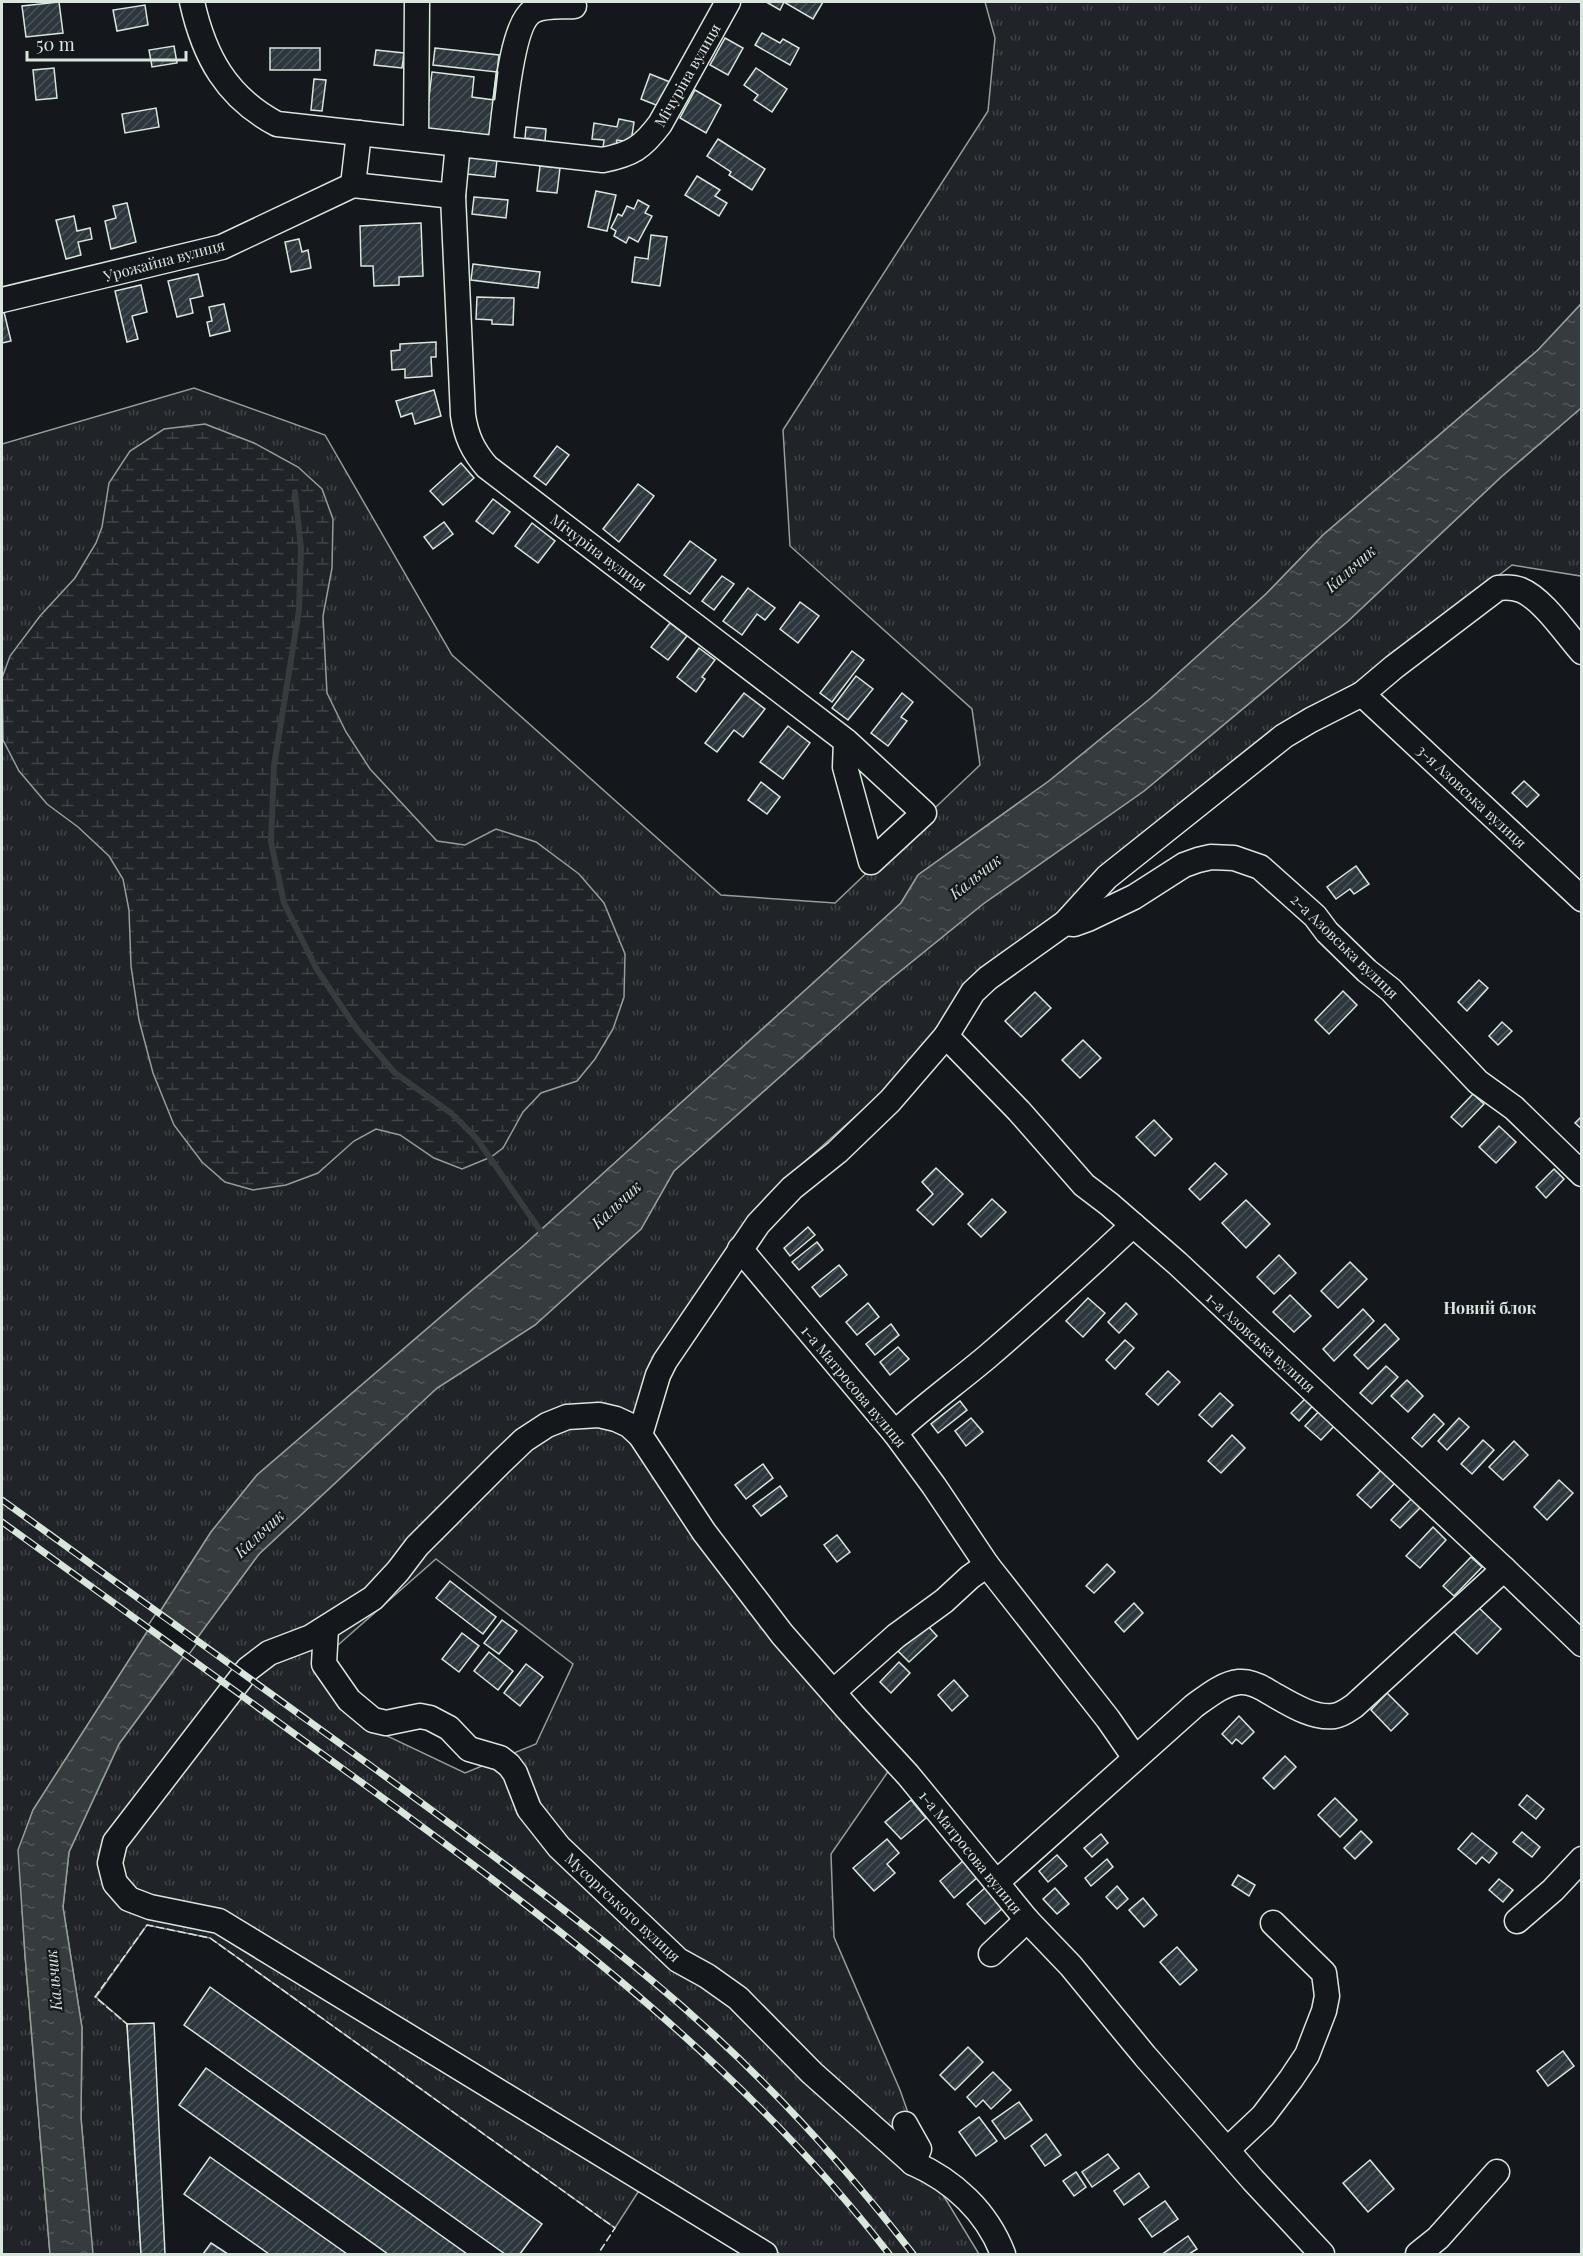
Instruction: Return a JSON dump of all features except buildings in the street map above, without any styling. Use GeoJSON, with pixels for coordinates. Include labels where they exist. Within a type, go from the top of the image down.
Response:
{"type":"FeatureCollection","features":[{"type":"Feature","properties":{"kind":"street","name":"Мічуріна вулиця"},"geometry":{"type":"LineString","coordinates":[[192,2],[198,28],[211,60],[231,89],[256,113],[277,124],[603,160],[626,155],[646,143],[660,124],[728,2]]}},
{"type":"Feature","properties":{"kind":"street"},"geometry":{"type":"LineString","coordinates":[[416,139],[417,2]]}},
{"type":"Feature","properties":{"kind":"street"},"geometry":{"type":"LineString","coordinates":[[501,148],[511,60],[525,20],[531,12],[540,8],[574,6]]}},
{"type":"Feature","properties":{"kind":"street"},"geometry":{"type":"LineString","coordinates":[[358,133],[352,185],[453,196]]}},
{"type":"Feature","properties":{"kind":"street","name":"Мічуріна вулиця"},"geometry":{"type":"LineString","coordinates":[[458,144],[453,196],[463,415],[470,443],[477,456],[487,467],[846,741],[924,813],[871,862],[845,767],[846,741]]}},
{"type":"Feature","properties":{"kind":"street","name":"Урожайна вулиця"},"geometry":{"type":"LineString","coordinates":[[2,300],[222,247],[352,185]]}},
{"type":"Feature","properties":{"kind":"street"},"geometry":{"type":"LineString","coordinates":[[765,2254],[219,1921],[150,1906],[129,1899],[115,1883],[110,1863],[115,1842],[248,1669],[269,1653],[311,1637],[373,1598],[417,1546],[524,1440],[547,1425],[567,1416],[599,1415],[616,1419],[629,1425],[640,1435],[662,1368],[758,1224],[792,1188],[837,1152],[890,1101],[946,1036],[973,992],[988,978],[1065,923],[1107,877],[1271,746],[1311,720],[1362,694],[1498,588],[1510,587],[1522,590],[1537,600],[1581,652]]}},
{"type":"Feature","properties":{"kind":"street","name":"3-я Азовська вулиця"},"geometry":{"type":"LineString","coordinates":[[1362,694],[1581,899]]}},
{"type":"Feature","properties":{"kind":"street","name":"2-а Азовська вулиця"},"geometry":{"type":"LineString","coordinates":[[1065,923],[1074,924],[1088,919],[1134,897],[1184,865],[1198,860],[1211,857],[1234,858],[1260,867],[1315,916],[1327,932],[1391,990],[1479,1082],[1514,1108],[1581,1174]]}},
{"type":"Feature","properties":{"kind":"street","name":"1-а Азовська вулиця"},"geometry":{"type":"LineString","coordinates":[[946,1036],[1019,1111],[1084,1185],[1134,1225],[1290,1368],[1581,1644]]}},
{"type":"Feature","properties":{"kind":"street"},"geometry":{"type":"LineString","coordinates":[[895,1433],[1052,1302],[1134,1225]]}},
{"type":"Feature","properties":{"kind":"street","name":"1-а Матросова вулиця"},"geometry":{"type":"LineString","coordinates":[[740,1249],[895,1433],[987,1565],[1108,1719],[1135,1758]]}},
{"type":"Feature","properties":{"kind":"street","name":"1-а Матросова вулиця"},"geometry":{"type":"LineString","coordinates":[[640,1435],[721,1555],[782,1634],[897,1762],[1027,1920],[1071,1966],[1145,2056],[1277,2208],[1322,2254]]}},
{"type":"Feature","properties":{"kind":"street"},"geometry":{"type":"LineString","coordinates":[[833,1692],[896,1636],[944,1601],[987,1565]]}},
{"type":"Feature","properties":{"kind":"street"},"geometry":{"type":"LineString","coordinates":[[997,1882],[1135,1758],[1222,1687],[1240,1682],[1259,1685],[1299,1708],[1322,1715],[1342,1714],[1354,1706],[1504,1569]]}},
{"type":"Feature","properties":{"kind":"street"},"geometry":{"type":"LineString","coordinates":[[280,1649],[324,1664],[326,1628]]}},
{"type":"Feature","properties":{"kind":"street","name":"Мусоргського вулиця"},"geometry":{"type":"LineString","coordinates":[[324,1664],[349,1700],[374,1720],[386,1723],[420,1716],[430,1718],[449,1728],[469,1749],[500,1758],[509,1765],[515,1773],[529,1809],[559,1847],[678,1960],[707,1976],[738,1998],[812,2073],[913,2163],[933,2172],[964,2196],[984,2219],[1003,2254]]}},
{"type":"Feature","properties":{"kind":"street"},"geometry":{"type":"LineString","coordinates":[[1517,1921],[1553,1890],[1581,1859]]}},
{"type":"Feature","properties":{"kind":"street"},"geometry":{"type":"LineString","coordinates":[[991,1954],[1027,1920]]}},
{"type":"Feature","properties":{"kind":"street"},"geometry":{"type":"LineString","coordinates":[[1227,2150],[1263,2116],[1291,2079],[1306,2055],[1324,2011],[1327,1996],[1324,1974],[1273,1923]]}},
{"type":"Feature","properties":{"kind":"street"},"geometry":{"type":"LineString","coordinates":[[905,2124],[919,2149],[913,2163]]}},
{"type":"Feature","properties":{"kind":"street"},"geometry":{"type":"LineString","coordinates":[[1418,2254],[1438,2238],[1497,2172]]}},
{"type":"Feature","properties":{"kind":"green space"},"geometry":{"type":"Polygon","coordinates":[[[985,2],[1581,2],[1581,304],[1538,350],[1323,535],[1266,594],[1151,698],[1049,781],[918,875],[901,903],[801,994],[522,1247],[257,1475],[211,1532],[33,1810],[19,1850],[25,1955],[50,2254],[2,2254],[2,444],[194,388],[325,435],[452,655],[721,895],[835,903],[980,765],[972,709],[790,546],[783,430],[988,111],[995,38],[985,2]]]}},
{"type":"Feature","properties":{"kind":"green space"},"geometry":{"type":"Polygon","coordinates":[[[1581,408],[1581,576],[1512,565],[1362,683],[1303,710],[1112,861],[1090,899],[948,1016],[886,1089],[782,1182],[737,1236],[663,1343],[652,1368],[642,1434],[894,1763],[831,1854],[834,1937],[900,2090],[929,2172],[979,2254],[780,2254],[649,2175],[615,2228],[210,1938],[147,1925],[96,1997],[127,2024],[141,2254],[92,2254],[81,2118],[82,2028],[63,1907],[69,1852],[119,1744],[259,1554],[437,1388],[535,1325],[641,1229],[674,1171],[882,986],[983,904],[1144,791],[1347,622],[1501,477],[1581,408]],[[436,1559],[313,1667],[366,1726],[465,1773],[536,1744],[573,1664],[436,1559]]]}},
{"type":"Feature","properties":{"kind":"green space"},"geometry":{"type":"Polygon","coordinates":[[[205,424],[254,443],[298,467],[322,489],[333,519],[332,568],[323,616],[327,693],[346,732],[370,769],[437,841],[465,845],[496,829],[536,842],[579,874],[604,903],[625,954],[624,997],[613,1029],[595,1059],[577,1081],[541,1093],[523,1112],[503,1148],[491,1157],[462,1169],[434,1158],[400,1135],[376,1129],[354,1141],[318,1173],[286,1185],[253,1190],[225,1182],[202,1162],[174,1125],[153,1073],[139,1020],[131,966],[129,910],[123,879],[109,856],[78,827],[47,804],[19,771],[3,740],[2,678],[10,656],[40,616],[75,578],[96,543],[102,527],[109,483],[130,451],[164,429],[205,424]]]}},
{"type":"Feature","properties":{"kind":"water","name":"Кальчик"},"geometry":{"type":"Polygon","coordinates":[[[1581,304],[1581,408],[1501,477],[1347,622],[1144,791],[983,904],[882,986],[674,1171],[641,1229],[535,1325],[437,1388],[259,1554],[119,1744],[69,1852],[63,1907],[82,2028],[81,2118],[93,2254],[50,2254],[18,1850],[33,1810],[211,1532],[257,1475],[522,1247],[801,994],[901,903],[918,875],[1049,781],[1151,698],[1266,594],[1323,535],[1538,350],[1581,304]]]}},
{"type":"Feature","properties":{"kind":"pier"},"geometry":{"type":"Polygon","coordinates":[[[157,1612],[198,1642],[187,1657],[147,1627],[157,1612]]]}},
{"type":"Feature","properties":{"kind":"waterway"},"geometry":{"type":"LineString","coordinates":[[295,492],[301,548],[299,610],[274,766],[271,842],[284,903],[316,968],[356,1028],[395,1073],[451,1113],[477,1139],[544,1236]]}},
{"type":"Feature","properties":{"kind":"railway"},"geometry":{"type":"LineString","coordinates":[[2,1500],[470,1839],[650,1979],[721,2042],[789,2109],[853,2180],[913,2254]]}},
{"type":"Feature","properties":{"kind":"railway"},"geometry":{"type":"LineString","coordinates":[[2,1522],[427,1830],[570,1940],[706,2056],[771,2119],[832,2184],[889,2254]]}},
{"type":"Feature","properties":{"kind":"fence"},"geometry":{"type":"LineString","coordinates":[[127,2027],[127,2024],[95,1997],[147,1925],[210,1938],[615,2228],[598,2254]]}},
{"type":"Feature","properties":{"kind":"wall"},"geometry":{"type":"LineString","coordinates":[[494,99],[497,72]]}},
{"type":"Feature","properties":{"kind":"district","name":"Новий блок"},"geometry":{"type":"Point","coordinates":[1490,1307]}}]}
